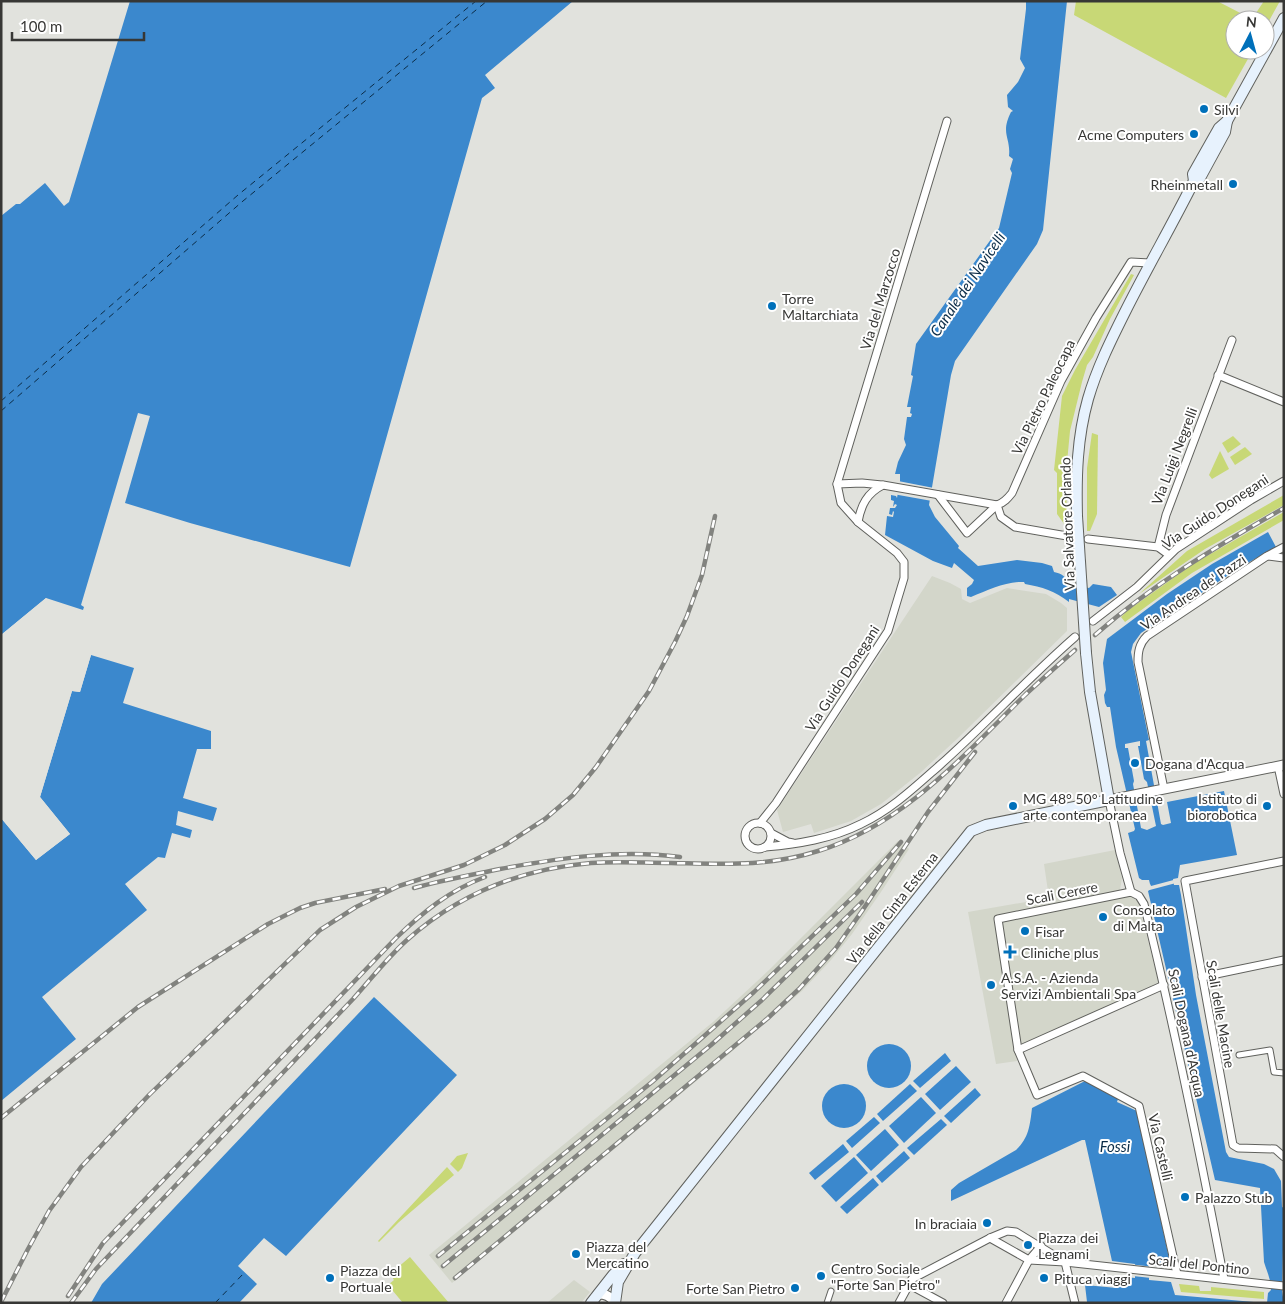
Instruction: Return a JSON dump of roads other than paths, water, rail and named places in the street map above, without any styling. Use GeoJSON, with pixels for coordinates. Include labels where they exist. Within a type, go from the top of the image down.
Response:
{"type":"FeatureCollection","features":[{"type":"Feature","properties":{"kind":"main road","name":"Via Salvatore Orlando"},"geometry":{"type":"LineString","coordinates":[[1109,800],[1090,692],[1077,516],[1077,463],[1088,399],[1107,349],[1194,181],[1193,174],[1218,128],[1227,121],[1284,18]]}},
{"type":"Feature","properties":{"kind":"main road","name":"Via della Cinta Esterna"},"geometry":{"type":"LineString","coordinates":[[591,1303],[613,1275],[635,1253],[971,831],[986,825],[1109,800]]}},
{"type":"Feature","properties":{"kind":"main road","name":"Via della Cinta Esterna"},"geometry":{"type":"LineString","coordinates":[[615,1303],[618,1282],[635,1253]]}},
{"type":"Feature","properties":{"kind":"street","name":"Via del Marzocco"},"geometry":{"type":"LineString","coordinates":[[837,484],[947,121]]}},
{"type":"Feature","properties":{"kind":"street","name":"Via Pietro Paleocapa"},"geometry":{"type":"LineString","coordinates":[[997,505],[1006,500],[1012,493],[1061,381],[1096,318],[1131,262],[1150,263]]}},
{"type":"Feature","properties":{"kind":"street","name":"Via Luigi Negrelli"},"geometry":{"type":"LineString","coordinates":[[1158,547],[1166,515],[1232,340]]}},
{"type":"Feature","properties":{"kind":"street"},"geometry":{"type":"LineString","coordinates":[[1218,376],[1284,402]]}},
{"type":"Feature","properties":{"kind":"street","name":"Via Guido Donegani"},"geometry":{"type":"LineString","coordinates":[[1094,622],[1137,587],[1169,555],[1284,481]]}},
{"type":"Feature","properties":{"kind":"street"},"geometry":{"type":"LineString","coordinates":[[858,522],[841,504],[837,484],[854,482],[883,485],[997,505]]}},
{"type":"Feature","properties":{"kind":"street"},"geometry":{"type":"LineString","coordinates":[[858,522],[861,507],[866,497],[883,485]]}},
{"type":"Feature","properties":{"kind":"street"},"geometry":{"type":"LineString","coordinates":[[938,495],[967,533],[997,505]]}},
{"type":"Feature","properties":{"kind":"street"},"geometry":{"type":"LineString","coordinates":[[997,505],[1001,518],[1012,526],[1067,536]]}},
{"type":"Feature","properties":{"kind":"street","name":"Via Guido Donegani"},"geometry":{"type":"LineString","coordinates":[[760,824],[776,803],[888,631],[900,596],[904,578],[902,559],[858,522]]}},
{"type":"Feature","properties":{"kind":"street"},"geometry":{"type":"LineString","coordinates":[[1088,539],[1158,547],[1169,555]]}},
{"type":"Feature","properties":{"kind":"street","name":"Via Andrea de' Pazzi"},"geometry":{"type":"LineString","coordinates":[[1164,789],[1138,662],[1141,643],[1146,636],[1267,556],[1284,547]]}},
{"type":"Feature","properties":{"kind":"street"},"geometry":{"type":"LineString","coordinates":[[1267,556],[1284,558]]}},
{"type":"Feature","properties":{"kind":"street"},"geometry":{"type":"LineString","coordinates":[[765,847],[771,841],[771,833],[767,826],[760,824],[751,825],[746,832],[746,841],[748,845],[756,849],[822,839],[861,825],[892,806],[979,730],[1044,664],[1075,637]]}},
{"type":"Feature","properties":{"kind":"street"},"geometry":{"type":"LineString","coordinates":[[1281,766],[1284,794]]}},
{"type":"Feature","properties":{"kind":"street","name":"Via della Cinta Esterna"},"geometry":{"type":"LineString","coordinates":[[1109,800],[1281,766]]}},
{"type":"Feature","properties":{"kind":"street","name":"Scali Dogana d'Acqua"},"geometry":{"type":"LineString","coordinates":[[1109,800],[1120,853],[1131,892],[1139,896],[1144,904],[1164,985],[1201,1154],[1224,1279]]}},
{"type":"Feature","properties":{"kind":"street"},"geometry":{"type":"LineString","coordinates":[[771,833],[788,842],[796,843]]}},
{"type":"Feature","properties":{"kind":"street","name":"Scali delle Macine"},"geometry":{"type":"LineString","coordinates":[[1275,1149],[1238,1148],[1232,1142],[1185,881],[1284,861]]}},
{"type":"Feature","properties":{"kind":"street","name":"Scali Cerere"},"geometry":{"type":"LineString","coordinates":[[1018,1050],[998,919],[1131,892]]}},
{"type":"Feature","properties":{"kind":"street"},"geometry":{"type":"LineString","coordinates":[[1202,977],[1284,960]]}},
{"type":"Feature","properties":{"kind":"street"},"geometry":{"type":"LineString","coordinates":[[1018,1050],[1164,985]]}},
{"type":"Feature","properties":{"kind":"street"},"geometry":{"type":"LineString","coordinates":[[1239,1056],[1268,1047],[1274,1072],[1284,1073]]}},
{"type":"Feature","properties":{"kind":"street","name":"Via Castelli"},"geometry":{"type":"LineString","coordinates":[[1018,1050],[1037,1095],[1083,1076],[1139,1106],[1176,1274]]}},
{"type":"Feature","properties":{"kind":"street"},"geometry":{"type":"LineString","coordinates":[[1275,1149],[1284,1149]]}},
{"type":"Feature","properties":{"kind":"street"},"geometry":{"type":"LineString","coordinates":[[1275,1149],[1284,1157]]}},
{"type":"Feature","properties":{"kind":"street"},"geometry":{"type":"LineString","coordinates":[[899,1303],[912,1279],[990,1238],[1012,1230],[1065,1262],[1075,1303]]}},
{"type":"Feature","properties":{"kind":"street"},"geometry":{"type":"LineString","coordinates":[[990,1238],[1029,1260],[1065,1262]]}},
{"type":"Feature","properties":{"kind":"street"},"geometry":{"type":"LineString","coordinates":[[1006,1303],[1029,1260],[1041,1246]]}},
{"type":"Feature","properties":{"kind":"street","name":"Scali del Pontino"},"geometry":{"type":"LineString","coordinates":[[1065,1262],[1284,1286]]}},
{"type":"Feature","properties":{"kind":"street"},"geometry":{"type":"LineString","coordinates":[[908,1284],[943,1303]]}},
{"type":"Feature","properties":{"kind":"street"},"geometry":{"type":"LineString","coordinates":[[827,1303],[832,1291]]}},
{"type":"Feature","properties":{"kind":"street","name":"Via della Cinta Esterna"},"geometry":{"type":"LineString","coordinates":[[598,1294],[606,1294],[615,1303]]}},
{"type":"Feature","properties":{"kind":"water"},"geometry":{"type":"Polygon","coordinates":[[[130,1],[573,1],[485,75],[495,88],[482,98],[350,567],[125,503],[150,416],[138,413],[81,605],[84,607],[83,610],[46,598],[1,635],[1,216],[16,204],[20,204],[45,183],[64,206],[69,202],[130,1]]]}},
{"type":"Feature","properties":{"kind":"water","name":"Canale dei Navicelli"},"geometry":{"type":"Polygon","coordinates":[[[1026,1],[1067,1],[1043,230],[1037,244],[955,361],[929,505],[935,517],[959,546],[958,548],[978,566],[1017,560],[1052,566],[1054,572],[1063,576],[1068,584],[1089,588],[1093,584],[1111,587],[1117,595],[1099,607],[1069,599],[1069,602],[1053,592],[1025,584],[1024,582],[1004,584],[971,597],[967,596],[967,588],[974,580],[954,563],[952,568],[933,561],[885,535],[887,516],[893,517],[894,512],[892,515],[889,514],[890,508],[895,508],[897,505],[895,504],[893,507],[894,501],[891,500],[891,495],[897,498],[900,474],[895,474],[906,445],[904,439],[907,417],[911,417],[912,414],[910,413],[911,407],[907,407],[913,376],[911,375],[916,344],[999,228],[1012,173],[1010,169],[1013,159],[1009,156],[1006,125],[1013,111],[1008,107],[1007,95],[1018,82],[1025,68],[1020,59],[1026,1]]]}},
{"type":"Feature","properties":{"kind":"water"},"geometry":{"type":"Polygon","coordinates":[[[1268,532],[1276,547],[1239,568],[1141,633],[1133,644],[1131,652],[1149,740],[1146,741],[1161,824],[1171,823],[1167,802],[1224,791],[1237,855],[1180,865],[1178,878],[1173,879],[1174,885],[1179,885],[1181,895],[1196,995],[1226,1152],[1229,1157],[1264,1164],[1274,1169],[1281,1181],[1282,1207],[1284,1208],[1282,1291],[1284,1303],[1267,1303],[1271,1286],[1264,1262],[1260,1188],[1215,1180],[1148,891],[1151,888],[1149,880],[1139,878],[1128,833],[1135,829],[1116,747],[1110,707],[1107,707],[1105,703],[1104,695],[1106,690],[1103,663],[1107,639],[1167,594],[1212,564],[1268,532]],[[1140,741],[1125,744],[1125,748],[1128,748],[1141,828],[1147,830],[1156,826],[1147,782],[1144,779],[1138,746],[1140,746],[1140,741]]]}},
{"type":"Feature","properties":{"kind":"water"},"geometry":{"type":"Polygon","coordinates":[[[91,655],[134,668],[123,703],[211,731],[211,749],[197,749],[183,798],[217,808],[213,821],[178,811],[176,825],[192,830],[190,838],[172,833],[165,858],[158,857],[125,884],[147,910],[42,997],[76,1039],[1,1101],[1,818],[36,860],[70,834],[40,797],[72,691],[80,692],[91,655]]]}},
{"type":"Feature","properties":{"kind":"water"},"geometry":{"type":"Polygon","coordinates":[[[374,997],[457,1075],[286,1256],[264,1238],[238,1266],[257,1284],[239,1303],[91,1303],[102,1284],[374,997]]]}},
{"type":"Feature","properties":{"kind":"water"},"geometry":{"type":"Polygon","coordinates":[[[893,1044],[905,1050],[910,1057],[910,1075],[905,1082],[898,1087],[885,1088],[877,1085],[870,1078],[867,1062],[870,1054],[877,1047],[893,1044]]]}},
{"type":"Feature","properties":{"kind":"water"},"geometry":{"type":"Polygon","coordinates":[[[945,1053],[951,1061],[920,1088],[913,1081],[945,1053]]]}},
{"type":"Feature","properties":{"kind":"water"},"geometry":{"type":"Polygon","coordinates":[[[956,1066],[971,1082],[940,1110],[925,1094],[956,1066]]]}},
{"type":"Feature","properties":{"kind":"water","name":"Fossi"},"geometry":{"type":"Polygon","coordinates":[[[1085,1081],[1118,1099],[1117,1102],[1137,1111],[1171,1267],[1149,1265],[1149,1280],[1171,1282],[1175,1295],[1265,1303],[1083,1303],[1087,1302],[1085,1285],[1117,1288],[1116,1276],[1135,1278],[1135,1264],[1112,1261],[1085,1140],[951,1201],[951,1190],[959,1183],[1016,1150],[1024,1141],[1028,1131],[1032,1108],[1085,1081]]]}},
{"type":"Feature","properties":{"kind":"water"},"geometry":{"type":"Polygon","coordinates":[[[848,1084],[860,1090],[865,1097],[865,1115],[860,1122],[853,1127],[840,1128],[832,1125],[825,1118],[822,1102],[825,1094],[832,1087],[848,1084]]]}},
{"type":"Feature","properties":{"kind":"water"},"geometry":{"type":"Polygon","coordinates":[[[910,1084],[917,1091],[883,1121],[877,1114],[910,1084]]]}},
{"type":"Feature","properties":{"kind":"water"},"geometry":{"type":"Polygon","coordinates":[[[975,1088],[981,1095],[951,1123],[944,1116],[975,1088]]]}},
{"type":"Feature","properties":{"kind":"water"},"geometry":{"type":"Polygon","coordinates":[[[921,1097],[936,1113],[904,1143],[889,1126],[921,1097]]]}},
{"type":"Feature","properties":{"kind":"water"},"geometry":{"type":"Polygon","coordinates":[[[874,1117],[880,1123],[852,1148],[846,1141],[874,1117]]]}},
{"type":"Feature","properties":{"kind":"water"},"geometry":{"type":"Polygon","coordinates":[[[941,1119],[947,1125],[914,1155],[907,1148],[941,1119]]]}},
{"type":"Feature","properties":{"kind":"water"},"geometry":{"type":"Polygon","coordinates":[[[885,1129],[899,1145],[871,1171],[856,1155],[885,1129]]]}},
{"type":"Feature","properties":{"kind":"water"},"geometry":{"type":"Polygon","coordinates":[[[843,1144],[849,1152],[815,1180],[809,1173],[843,1144]]]}},
{"type":"Feature","properties":{"kind":"water"},"geometry":{"type":"Polygon","coordinates":[[[904,1151],[910,1158],[882,1183],[876,1176],[904,1151]]]}},
{"type":"Feature","properties":{"kind":"water"},"geometry":{"type":"Polygon","coordinates":[[[854,1157],[868,1173],[836,1202],[821,1186],[854,1157]]]}},
{"type":"Feature","properties":{"kind":"water"},"geometry":{"type":"Polygon","coordinates":[[[873,1178],[879,1185],[847,1214],[840,1207],[873,1178]]]}},
{"type":"Feature","properties":{"kind":"railway"},"geometry":{"type":"LineString","coordinates":[[1095,635],[1163,582],[1284,508]]}},
{"type":"Feature","properties":{"kind":"railway"},"geometry":{"type":"LineString","coordinates":[[1,1302],[49,1211],[81,1167],[149,1095],[320,930],[356,907],[399,886],[464,865],[505,845],[545,819],[573,795],[596,767],[649,691],[675,642],[702,575],[715,516]]}},
{"type":"Feature","properties":{"kind":"railway"},"geometry":{"type":"LineString","coordinates":[[71,1303],[96,1269],[353,999],[393,954],[427,923],[448,909],[493,886],[540,871],[565,866],[611,862],[727,864],[763,862],[781,860],[818,851],[849,839],[905,806],[930,786],[1075,650]]}},
{"type":"Feature","properties":{"kind":"railway"},"geometry":{"type":"LineString","coordinates":[[455,1278],[768,1018],[799,989],[836,948],[928,812],[975,752]]}},
{"type":"Feature","properties":{"kind":"railway"},"geometry":{"type":"LineString","coordinates":[[438,1256],[652,1082],[754,992],[856,894],[901,842]]}},
{"type":"Feature","properties":{"kind":"railway"},"geometry":{"type":"LineString","coordinates":[[414,888],[500,869],[568,858],[612,854],[680,857]]}},
{"type":"Feature","properties":{"kind":"railway"},"geometry":{"type":"LineString","coordinates":[[68,1296],[103,1243],[396,938],[416,919],[449,895],[485,877]]}},
{"type":"Feature","properties":{"kind":"railway"},"geometry":{"type":"LineString","coordinates":[[1,1118],[138,1007],[268,924],[300,908],[315,903],[385,889]]}},
{"type":"Feature","properties":{"kind":"railway"},"geometry":{"type":"LineString","coordinates":[[443,1266],[711,1045],[762,1000],[862,902]]}},
{"type":"Feature","properties":{"kind":"place","name":"Silvi"},"geometry":{"type":"Point","coordinates":[1204,109]}},
{"type":"Feature","properties":{"kind":"place","name":"Acme Computers"},"geometry":{"type":"Point","coordinates":[1194,134]}},
{"type":"Feature","properties":{"kind":"place","name":"Rheinmetall"},"geometry":{"type":"Point","coordinates":[1233,184]}},
{"type":"Feature","properties":{"kind":"place","name":"Torre Maltarchiata"},"geometry":{"type":"Point","coordinates":[772,306]}},
{"type":"Feature","properties":{"kind":"place","name":"Dogana d'Acqua"},"geometry":{"type":"Point","coordinates":[1135,763]}},
{"type":"Feature","properties":{"kind":"place","name":"MG 48° 50° Latitudine arte contemporanea"},"geometry":{"type":"Point","coordinates":[1013,806]}},
{"type":"Feature","properties":{"kind":"place","name":"Istituto di biorobotica"},"geometry":{"type":"Point","coordinates":[1267,806]}},
{"type":"Feature","properties":{"kind":"place","name":"Consolato di Malta"},"geometry":{"type":"Point","coordinates":[1103,917]}},
{"type":"Feature","properties":{"kind":"place","name":"Fisar"},"geometry":{"type":"Point","coordinates":[1025,931]}},
{"type":"Feature","properties":{"kind":"place","name":"Cliniche plus"},"geometry":{"type":"Point","coordinates":[1010,952]}},
{"type":"Feature","properties":{"kind":"place","name":"A.S.A. - Azienda Servizi Ambientali Spa"},"geometry":{"type":"Point","coordinates":[991,985]}},
{"type":"Feature","properties":{"kind":"place","name":"Palazzo Stub"},"geometry":{"type":"Point","coordinates":[1185,1197]}},
{"type":"Feature","properties":{"kind":"place","name":"In braciaia"},"geometry":{"type":"Point","coordinates":[987,1223]}},
{"type":"Feature","properties":{"kind":"place","name":"Piazza dei Legnami"},"geometry":{"type":"Point","coordinates":[1028,1245]}},
{"type":"Feature","properties":{"kind":"place","name":"Piazza del Mercatino"},"geometry":{"type":"Point","coordinates":[576,1254]}},
{"type":"Feature","properties":{"kind":"place","name":"Centro Sociale \"Forte San Pietro\""},"geometry":{"type":"Point","coordinates":[821,1276]}},
{"type":"Feature","properties":{"kind":"place","name":"Piazza del Portuale"},"geometry":{"type":"Point","coordinates":[330,1278]}},
{"type":"Feature","properties":{"kind":"place","name":"Pituca viaggi"},"geometry":{"type":"Point","coordinates":[1044,1278]}},
{"type":"Feature","properties":{"kind":"place","name":"Forte San Pietro"},"geometry":{"type":"Point","coordinates":[795,1288]}}]}
